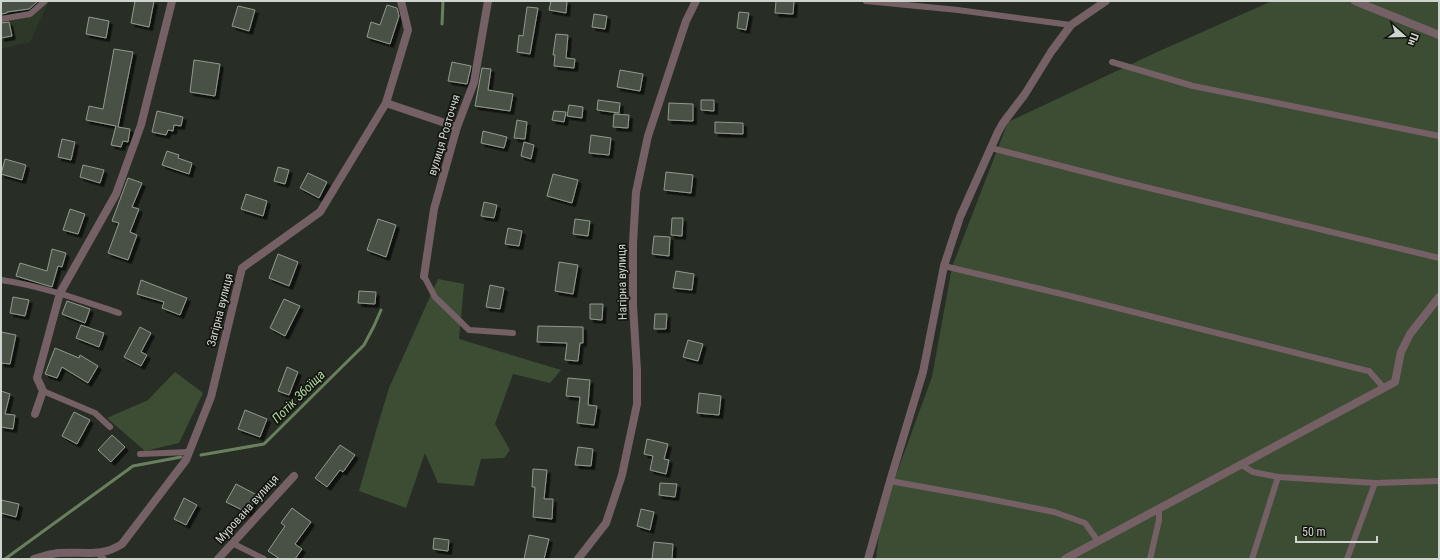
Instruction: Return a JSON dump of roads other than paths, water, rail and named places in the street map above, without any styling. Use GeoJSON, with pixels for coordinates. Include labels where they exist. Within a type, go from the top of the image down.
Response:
{"type":"FeatureCollection","features":[{"type":"Feature","properties":{"kind":"street"},"geometry":{"type":"LineString","coordinates":[[35,414],[43,391],[37,378],[60,293],[116,194],[141,125],[172,1]]}},
{"type":"Feature","properties":{"kind":"street","name":"Загірна вулиця"},"geometry":{"type":"LineString","coordinates":[[34,559],[59,553],[101,556],[122,544],[186,460],[211,397],[242,268],[320,212],[386,103],[408,30],[402,1]]}},
{"type":"Feature","properties":{"kind":"street","name":"вулиця Розточчя"},"geometry":{"type":"LineString","coordinates":[[424,276],[434,209],[457,127],[474,82],[488,1]]}},
{"type":"Feature","properties":{"kind":"street","name":"Нагірна вулиця"},"geometry":{"type":"LineString","coordinates":[[578,559],[606,523],[622,475],[637,404],[637,370],[633,306],[633,251],[636,192],[648,136],[686,21],[696,1]]}},
{"type":"Feature","properties":{"kind":"street"},"geometry":{"type":"LineString","coordinates":[[868,559],[923,372],[944,266],[960,217],[1003,124],[1025,94],[1050,52],[1071,25],[1106,1]]}},
{"type":"Feature","properties":{"kind":"street"},"geometry":{"type":"LineString","coordinates":[[1355,1],[1439,35]]}},
{"type":"Feature","properties":{"kind":"street"},"geometry":{"type":"LineString","coordinates":[[386,103],[457,127]]}},
{"type":"Feature","properties":{"kind":"street"},"geometry":{"type":"LineString","coordinates":[[1065,559],[1395,382],[1401,352],[1410,334],[1439,297]]}},
{"type":"Feature","properties":{"kind":"street","name":"Мурована вулиця"},"geometry":{"type":"LineString","coordinates":[[218,559],[294,476]]}},
{"type":"Feature","properties":{"kind":"lane"},"geometry":{"type":"LineString","coordinates":[[1,19],[30,14],[45,1]]}},
{"type":"Feature","properties":{"kind":"lane"},"geometry":{"type":"LineString","coordinates":[[866,1],[958,10],[1071,25]]}},
{"type":"Feature","properties":{"kind":"lane"},"geometry":{"type":"LineString","coordinates":[[1112,62],[1193,86],[1439,136]]}},
{"type":"Feature","properties":{"kind":"lane"},"geometry":{"type":"LineString","coordinates":[[991,148],[1439,258]]}},
{"type":"Feature","properties":{"kind":"lane"},"geometry":{"type":"LineString","coordinates":[[944,266],[1369,371],[1384,388]]}},
{"type":"Feature","properties":{"kind":"lane"},"geometry":{"type":"LineString","coordinates":[[424,276],[435,297],[469,330],[513,333]]}},
{"type":"Feature","properties":{"kind":"lane"},"geometry":{"type":"LineString","coordinates":[[1,280],[21,283],[60,293],[119,313]]}},
{"type":"Feature","properties":{"kind":"lane"},"geometry":{"type":"LineString","coordinates":[[43,391],[94,414],[110,427]]}},
{"type":"Feature","properties":{"kind":"lane"},"geometry":{"type":"LineString","coordinates":[[140,454],[189,452]]}},
{"type":"Feature","properties":{"kind":"lane"},"geometry":{"type":"LineString","coordinates":[[1240,464],[1253,472],[1278,477],[1374,483],[1439,481]]}},
{"type":"Feature","properties":{"kind":"lane"},"geometry":{"type":"LineString","coordinates":[[1252,559],[1278,477]]}},
{"type":"Feature","properties":{"kind":"lane"},"geometry":{"type":"LineString","coordinates":[[890,480],[1054,512],[1086,523],[1098,541]]}},
{"type":"Feature","properties":{"kind":"lane"},"geometry":{"type":"LineString","coordinates":[[1347,559],[1374,483]]}},
{"type":"Feature","properties":{"kind":"lane"},"geometry":{"type":"LineString","coordinates":[[1150,559],[1159,520],[1159,508]]}},
{"type":"Feature","properties":{"kind":"lane"},"geometry":{"type":"LineString","coordinates":[[232,543],[264,559]]}},
{"type":"Feature","properties":{"kind":"waterway","name":"Потік Збоїща"},"geometry":{"type":"LineString","coordinates":[[442,24],[443,1]]}},
{"type":"Feature","properties":{"kind":"waterway","name":"Потік Збоїща"},"geometry":{"type":"LineString","coordinates":[[201,455],[264,444],[364,345],[381,310]]}},
{"type":"Feature","properties":{"kind":"waterway","name":"Потік Збоїща"},"geometry":{"type":"LineString","coordinates":[[5,559],[133,466],[181,457]]}}]}
